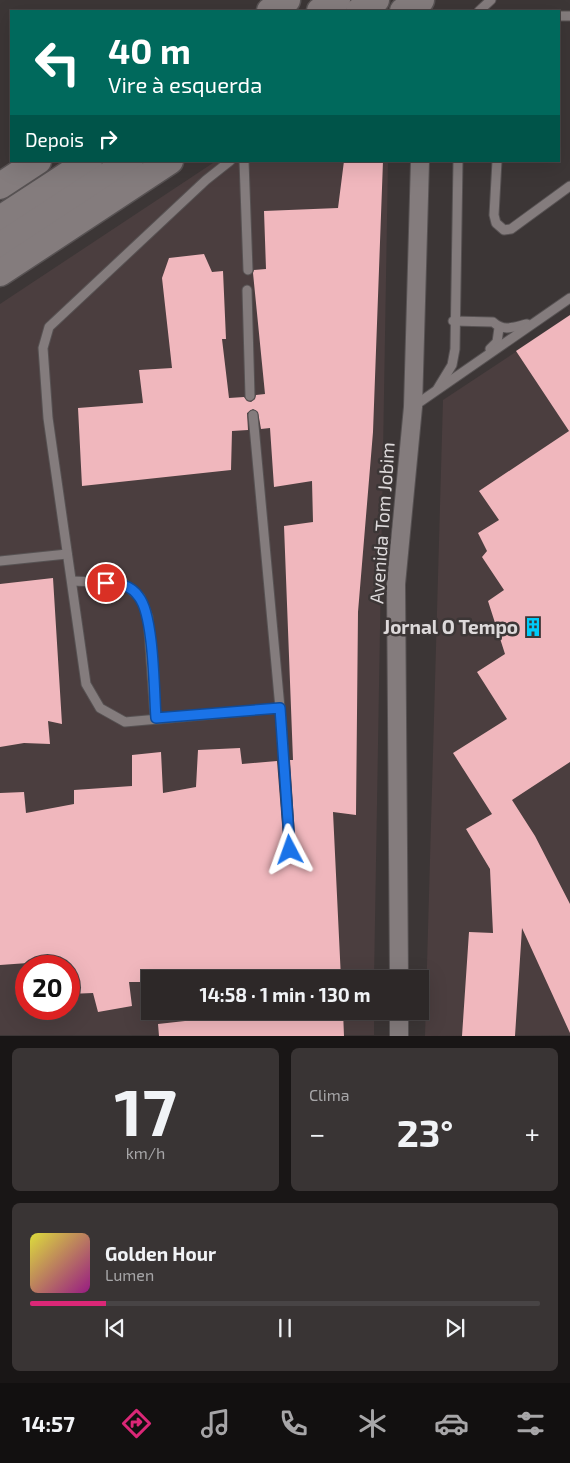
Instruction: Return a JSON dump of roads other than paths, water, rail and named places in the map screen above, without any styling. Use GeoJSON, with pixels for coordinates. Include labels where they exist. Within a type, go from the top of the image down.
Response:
{"type":"FeatureCollection","features":[{"type":"Feature","properties":{"kind":"main road"},"geometry":{"type":"LineString","coordinates":[[272,10],[287,0]]}},
{"type":"Feature","properties":{"kind":"main road"},"geometry":{"type":"LineString","coordinates":[[322,10],[338,0]]}},
{"type":"Feature","properties":{"kind":"main road"},"geometry":{"type":"LineString","coordinates":[[361,10],[376,0]]}},
{"type":"Feature","properties":{"kind":"main road"},"geometry":{"type":"LineString","coordinates":[[405,10],[422,0]]}},
{"type":"Feature","properties":{"kind":"main road"},"geometry":{"type":"LineString","coordinates":[[0,186],[36,162]]}},
{"type":"Feature","properties":{"kind":"main road"},"geometry":{"type":"LineString","coordinates":[[0,219],[87,162]]}},
{"type":"Feature","properties":{"kind":"main road"},"geometry":{"type":"LineString","coordinates":[[0,246],[128,162]]}},
{"type":"Feature","properties":{"kind":"main road"},"geometry":{"type":"LineString","coordinates":[[0,273],[168,162]]}},
{"type":"Feature","properties":{"kind":"street","name":"Avenida Tom Jobim"},"geometry":{"type":"LineString","coordinates":[[399,970],[396,584],[413,406],[420,162]]}},
{"type":"Feature","properties":{"kind":"street"},"geometry":{"type":"LineString","coordinates":[[399,1020],[399,1036]]}},
{"type":"Feature","properties":{"kind":"lane"},"geometry":{"type":"LineString","coordinates":[[479,10],[491,0]]}},
{"type":"Feature","properties":{"kind":"lane"},"geometry":{"type":"LineString","coordinates":[[229,162],[206,180],[49,327],[43,348],[47,398],[86,684],[100,708],[125,722],[280,708]]}},
{"type":"Feature","properties":{"kind":"lane"},"geometry":{"type":"LineString","coordinates":[[244,162],[248,270]]}},
{"type":"Feature","properties":{"kind":"lane"},"geometry":{"type":"LineString","coordinates":[[438,388],[452,365],[455,349],[453,321],[458,162]]}},
{"type":"Feature","properties":{"kind":"lane"},"geometry":{"type":"LineString","coordinates":[[497,162],[494,215],[496,223],[504,230],[511,229],[570,186]]}},
{"type":"Feature","properties":{"kind":"lane"},"geometry":{"type":"LineString","coordinates":[[247,290],[250,396]]}},
{"type":"Feature","properties":{"kind":"lane"},"geometry":{"type":"LineString","coordinates":[[413,406],[570,298]]}},
{"type":"Feature","properties":{"kind":"lane"},"geometry":{"type":"LineString","coordinates":[[453,321],[493,322],[499,328],[508,328],[534,322]]}},
{"type":"Feature","properties":{"kind":"lane"},"geometry":{"type":"LineString","coordinates":[[484,356],[497,342],[499,328]]}},
{"type":"Feature","properties":{"kind":"lane"},"geometry":{"type":"LineString","coordinates":[[253,414],[280,708],[290,850]]}},
{"type":"Feature","properties":{"kind":"lane"},"geometry":{"type":"LineString","coordinates":[[0,561],[67,554]]}},
{"type":"Feature","properties":{"kind":"lane"},"geometry":{"type":"LineString","coordinates":[[72,581],[122,583],[140,597],[148,617],[156,718]]}},
{"type":"Feature","properties":{"kind":"place","name":"Jornal O Tempo"},"geometry":{"type":"Point","coordinates":[533,627]}}]}
